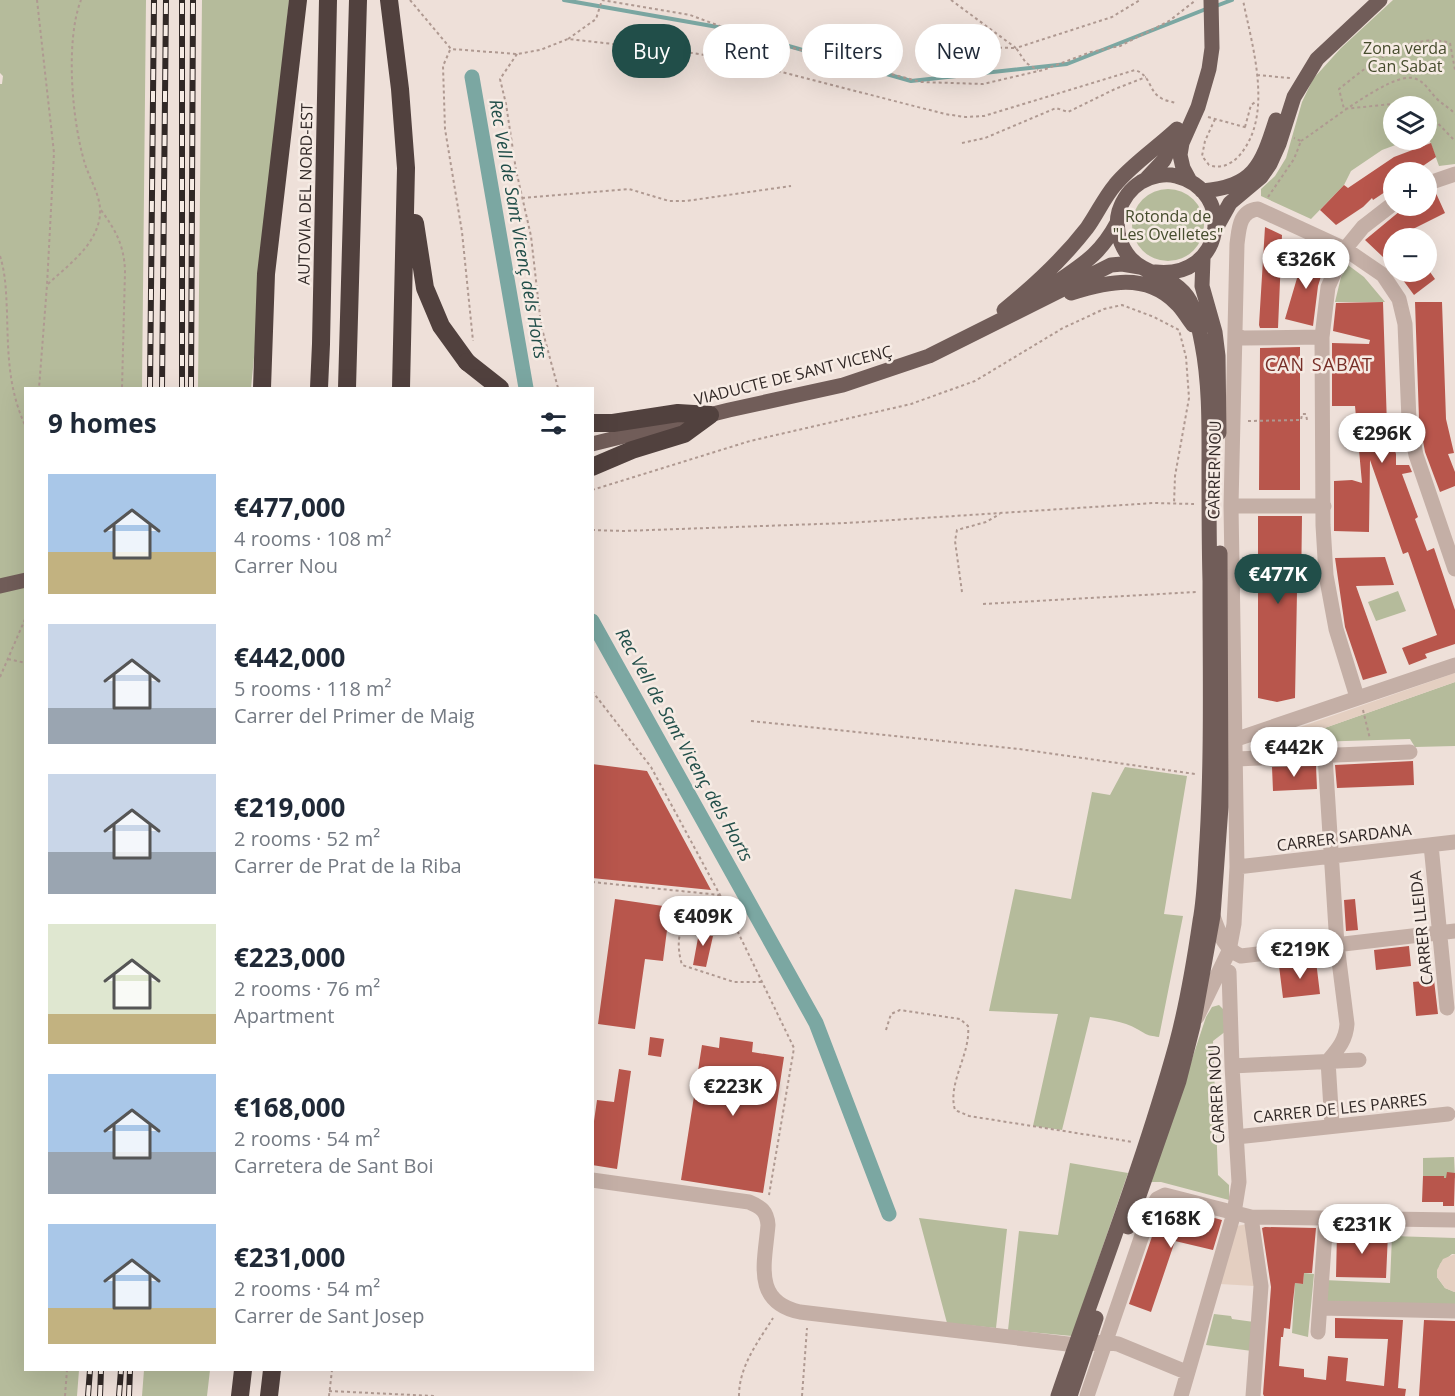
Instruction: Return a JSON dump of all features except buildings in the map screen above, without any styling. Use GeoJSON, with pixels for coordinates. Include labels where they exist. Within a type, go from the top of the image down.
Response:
{"type":"FeatureCollection","features":[{"type":"Feature","properties":{"kind":"highway"},"geometry":{"type":"LineString","coordinates":[[262,387],[266,274],[298,0]]}},
{"type":"Feature","properties":{"kind":"highway","name":"AUTOVIA DEL NORD-EST"},"geometry":{"type":"LineString","coordinates":[[319,387],[328,0]]}},
{"type":"Feature","properties":{"kind":"highway"},"geometry":{"type":"LineString","coordinates":[[347,387],[358,0]]}},
{"type":"Feature","properties":{"kind":"highway"},"geometry":{"type":"LineString","coordinates":[[389,0],[400,89],[406,168],[401,387]]}},
{"type":"Feature","properties":{"kind":"highway"},"geometry":{"type":"LineString","coordinates":[[406,168],[414,203],[417,245],[425,288],[441,326],[499,387]]}},
{"type":"Feature","properties":{"kind":"highway"},"geometry":{"type":"LineString","coordinates":[[594,423],[612,423],[678,413],[710,415]]}},
{"type":"Feature","properties":{"kind":"highway"},"geometry":{"type":"LineString","coordinates":[[594,465],[632,450],[684,434],[710,415]]}},
{"type":"Feature","properties":{"kind":"highway"},"geometry":{"type":"LineString","coordinates":[[240,1396],[243,1371]]}},
{"type":"Feature","properties":{"kind":"highway"},"geometry":{"type":"LineString","coordinates":[[269,1396],[272,1371]]}},
{"type":"Feature","properties":{"kind":"main road"},"geometry":{"type":"LineString","coordinates":[[1211,0],[1212,48],[1209,69],[1198,106],[1182,143],[1180,155],[1190,181],[1202,191],[1212,207],[1215,215],[1215,230]]}},
{"type":"Feature","properties":{"kind":"main road"},"geometry":{"type":"LineString","coordinates":[[1202,191],[1225,189],[1250,174],[1266,149],[1282,100],[1293,78],[1315,47],[1365,0]]}},
{"type":"Feature","properties":{"kind":"main road"},"geometry":{"type":"LineString","coordinates":[[1149,270],[1174,273],[1187,269],[1203,258],[1230,203],[1261,177],[1270,164],[1294,97],[1317,59],[1380,0]]}},
{"type":"Feature","properties":{"kind":"main road"},"geometry":{"type":"LineString","coordinates":[[1058,1396],[1082,1344],[1179,1081],[1220,828],[1215,749],[1210,592],[1209,423],[1205,358],[1190,302],[1183,291],[1125,252],[1120,242],[1116,223],[1128,192],[1146,179],[1164,160],[1177,129],[1209,69]]}},
{"type":"Feature","properties":{"kind":"main road"},"geometry":{"type":"LineString","coordinates":[[976,332],[1024,294],[1065,255],[1126,172],[1177,129]]}},
{"type":"Feature","properties":{"kind":"main road"},"geometry":{"type":"LineString","coordinates":[[1146,179],[1165,175],[1190,181]]}},
{"type":"Feature","properties":{"kind":"main road","name":"VIADUCTE DE SANT VICENÇ"},"geometry":{"type":"LineString","coordinates":[[1027,305],[1056,282],[1088,262],[1104,245],[1116,223]]}},
{"type":"Feature","properties":{"kind":"main road"},"geometry":{"type":"LineString","coordinates":[[1203,258],[1202,286],[1215,332],[1218,356],[1215,749],[1210,776],[1207,918]]}},
{"type":"Feature","properties":{"kind":"main road","name":"VIADUCTE DE SANT VICENÇ"},"geometry":{"type":"LineString","coordinates":[[594,444],[854,381],[929,356],[1111,265],[1122,264],[1149,270]]}},
{"type":"Feature","properties":{"kind":"main road"},"geometry":{"type":"LineString","coordinates":[[1027,305],[1106,283],[1134,282],[1161,291],[1171,298],[1199,332]]}},
{"type":"Feature","properties":{"kind":"main road"},"geometry":{"type":"LineString","coordinates":[[0,586],[24,580]]}},
{"type":"Feature","properties":{"kind":"main road"},"geometry":{"type":"LineString","coordinates":[[1070,1396],[1082,1344],[1144,1146],[1204,970],[1208,944]]}},
{"type":"Feature","properties":{"kind":"street"},"geometry":{"type":"LineString","coordinates":[[1437,180],[1455,174]]}},
{"type":"Feature","properties":{"kind":"street"},"geometry":{"type":"LineString","coordinates":[[1255,210],[1346,249],[1383,275],[1399,299],[1405,324],[1409,420],[1416,455],[1455,569]]}},
{"type":"Feature","properties":{"kind":"street","name":"CARRER NOU"},"geometry":{"type":"LineString","coordinates":[[1181,1396],[1186,1372],[1234,1213],[1239,1182],[1228,960],[1234,924],[1238,867],[1230,506],[1237,244],[1242,218],[1255,210]]}},
{"type":"Feature","properties":{"kind":"street"},"geometry":{"type":"LineString","coordinates":[[1357,697],[1336,629],[1324,550],[1322,337],[1328,287],[1346,249],[1363,227],[1383,212]]}},
{"type":"Feature","properties":{"kind":"street"},"geometry":{"type":"LineString","coordinates":[[1234,334],[1243,338],[1322,337]]}},
{"type":"Feature","properties":{"kind":"street"},"geometry":{"type":"LineString","coordinates":[[1230,506],[1324,506]]}},
{"type":"Feature","properties":{"kind":"street"},"geometry":{"type":"LineString","coordinates":[[1215,749],[1236,739],[1455,665]]}},
{"type":"Feature","properties":{"kind":"street"},"geometry":{"type":"LineString","coordinates":[[1236,759],[1410,752]]}},
{"type":"Feature","properties":{"kind":"street"},"geometry":{"type":"LineString","coordinates":[[1326,756],[1337,945],[1347,1024],[1343,1042],[1328,1061],[1332,1125]]}},
{"type":"Feature","properties":{"kind":"street","name":"CARRER SARDANA"},"geometry":{"type":"LineString","coordinates":[[1238,867],[1455,842]]}},
{"type":"Feature","properties":{"kind":"street","name":"CARRER LLEIDA"},"geometry":{"type":"LineString","coordinates":[[1431,845],[1447,1008]]}},
{"type":"Feature","properties":{"kind":"street"},"geometry":{"type":"LineString","coordinates":[[1207,918],[1208,944],[1228,960]]}},
{"type":"Feature","properties":{"kind":"street"},"geometry":{"type":"LineString","coordinates":[[1188,1022],[1204,1003],[1228,960],[1219,933],[1207,918]]}},
{"type":"Feature","properties":{"kind":"street"},"geometry":{"type":"LineString","coordinates":[[1204,970],[1228,960],[1455,931]]}},
{"type":"Feature","properties":{"kind":"street"},"geometry":{"type":"LineString","coordinates":[[1204,1003],[1219,1000],[1231,1008]]}},
{"type":"Feature","properties":{"kind":"street"},"geometry":{"type":"LineString","coordinates":[[1232,1066],[1359,1060]]}},
{"type":"Feature","properties":{"kind":"street","name":"CARRER DE LES PARRES"},"geometry":{"type":"LineString","coordinates":[[1236,1137],[1448,1114]]}},
{"type":"Feature","properties":{"kind":"street"},"geometry":{"type":"LineString","coordinates":[[594,1180],[749,1202],[762,1208],[768,1217],[764,1277],[766,1289],[781,1305],[808,1313],[1082,1344],[1104,1342],[1118,1344],[1186,1372]]}},
{"type":"Feature","properties":{"kind":"street"},"geometry":{"type":"LineString","coordinates":[[1087,1396],[1151,1209],[1158,1199],[1165,1195],[1251,1217],[1455,1220]]}},
{"type":"Feature","properties":{"kind":"street"},"geometry":{"type":"LineString","coordinates":[[1251,1217],[1261,1286],[1253,1396]]}},
{"type":"Feature","properties":{"kind":"street"},"geometry":{"type":"LineString","coordinates":[[1318,1332],[1326,1218]]}},
{"type":"Feature","properties":{"kind":"street"},"geometry":{"type":"LineString","coordinates":[[1320,1308],[1455,1311]]}},
{"type":"Feature","properties":{"kind":"path"},"geometry":{"type":"LineString","coordinates":[[38,0],[54,153],[39,387]]}},
{"type":"Feature","properties":{"kind":"path"},"geometry":{"type":"LineString","coordinates":[[81,0],[77,11],[72,64],[76,120],[86,166],[96,189],[101,210],[115,229],[124,252],[126,272],[122,387]]}},
{"type":"Feature","properties":{"kind":"path"},"geometry":{"type":"LineString","coordinates":[[410,0],[451,49],[517,54],[540,50],[568,39],[596,19],[602,0],[690,15],[744,35],[921,82],[983,84],[1039,70],[1129,42],[1169,21],[1197,0]]}},
{"type":"Feature","properties":{"kind":"path"},"geometry":{"type":"LineString","coordinates":[[951,0],[1016,48],[1026,63],[1039,70]]}},
{"type":"Feature","properties":{"kind":"path"},"geometry":{"type":"LineString","coordinates":[[1001,48],[1016,48],[1112,17],[1140,0]]}},
{"type":"Feature","properties":{"kind":"path"},"geometry":{"type":"LineString","coordinates":[[1243,0],[1257,75],[1258,100],[1257,116],[1245,148],[1236,158],[1221,167],[1209,165],[1205,161],[1202,150],[1215,119],[1247,127],[1251,105],[1258,100]]}},
{"type":"Feature","properties":{"kind":"path"},"geometry":{"type":"LineString","coordinates":[[568,39],[682,51],[735,60],[945,114],[965,117],[984,116],[1128,70],[1143,73],[1160,98],[1175,103]]}},
{"type":"Feature","properties":{"kind":"path"},"geometry":{"type":"LineString","coordinates":[[1344,109],[1338,89],[1365,68],[1407,44],[1440,40],[1450,43],[1455,70]]}},
{"type":"Feature","properties":{"kind":"path"},"geometry":{"type":"LineString","coordinates":[[451,49],[443,66],[445,129],[462,232],[470,356]]}},
{"type":"Feature","properties":{"kind":"path"},"geometry":{"type":"LineString","coordinates":[[517,54],[500,80],[531,236],[541,325],[558,387]]}},
{"type":"Feature","properties":{"kind":"path"},"geometry":{"type":"LineString","coordinates":[[1257,75],[1293,78]]}},
{"type":"Feature","properties":{"kind":"path"},"geometry":{"type":"LineString","coordinates":[[962,143],[985,138],[1056,108],[1068,112],[1115,89],[1147,77]]}},
{"type":"Feature","properties":{"kind":"path"},"geometry":{"type":"LineString","coordinates":[[1255,210],[1281,180],[1294,159],[1300,141],[1344,109],[1387,86],[1410,77],[1422,81],[1438,100],[1455,114]]}},
{"type":"Feature","properties":{"kind":"path"},"geometry":{"type":"LineString","coordinates":[[1344,109],[1383,105]]}},
{"type":"Feature","properties":{"kind":"path"},"geometry":{"type":"LineString","coordinates":[[1437,122],[1455,141]]}},
{"type":"Feature","properties":{"kind":"path"},"geometry":{"type":"LineString","coordinates":[[1292,137],[1300,141]]}},
{"type":"Feature","properties":{"kind":"path"},"geometry":{"type":"LineString","coordinates":[[522,198],[628,189],[669,201],[686,201],[791,186]]}},
{"type":"Feature","properties":{"kind":"path"},"geometry":{"type":"LineString","coordinates":[[47,285],[86,248],[95,233],[101,210]]}},
{"type":"Feature","properties":{"kind":"path"},"geometry":{"type":"LineString","coordinates":[[0,256],[5,273],[12,390],[24,422]]}},
{"type":"Feature","properties":{"kind":"path"},"geometry":{"type":"LineString","coordinates":[[594,489],[750,441],[911,404],[975,381],[1063,328],[1104,309],[1122,305],[1154,317],[1179,330],[1186,357],[1189,398],[1175,476],[1174,504]]}},
{"type":"Feature","properties":{"kind":"path"},"geometry":{"type":"LineString","coordinates":[[1232,422],[1301,420],[1302,414],[1306,414],[1306,420]]}},
{"type":"Feature","properties":{"kind":"path"},"geometry":{"type":"LineString","coordinates":[[594,530],[847,523],[1154,503],[1209,504]]}},
{"type":"Feature","properties":{"kind":"path"},"geometry":{"type":"LineString","coordinates":[[962,592],[955,541],[957,530],[986,522],[1001,513]]}},
{"type":"Feature","properties":{"kind":"path"},"geometry":{"type":"LineString","coordinates":[[983,604],[1210,592]]}},
{"type":"Feature","properties":{"kind":"path"},"geometry":{"type":"LineString","coordinates":[[0,677],[24,622]]}},
{"type":"Feature","properties":{"kind":"path"},"geometry":{"type":"LineString","coordinates":[[8,658],[24,662]]}},
{"type":"Feature","properties":{"kind":"path"},"geometry":{"type":"LineString","coordinates":[[594,694],[651,767],[720,896],[794,1048],[768,1201],[762,1208]]}},
{"type":"Feature","properties":{"kind":"path"},"geometry":{"type":"LineString","coordinates":[[1357,697],[1362,705],[1373,754]]}},
{"type":"Feature","properties":{"kind":"path"},"geometry":{"type":"LineString","coordinates":[[751,721],[1019,749],[1210,776]]}},
{"type":"Feature","properties":{"kind":"path"},"geometry":{"type":"LineString","coordinates":[[594,882],[720,896]]}},
{"type":"Feature","properties":{"kind":"path"},"geometry":{"type":"LineString","coordinates":[[720,896],[692,912],[681,927],[677,948],[682,965],[734,982],[762,982]]}},
{"type":"Feature","properties":{"kind":"path"},"geometry":{"type":"LineString","coordinates":[[886,1030],[891,1014],[900,1010],[960,1019],[968,1026],[969,1037],[952,1099],[955,1110],[969,1116],[1107,1137],[1144,1146]]}},
{"type":"Feature","properties":{"kind":"path"},"geometry":{"type":"LineString","coordinates":[[739,1396],[739,1383],[751,1352],[781,1305]]}},
{"type":"Feature","properties":{"kind":"path"},"geometry":{"type":"LineString","coordinates":[[802,1396],[808,1313]]}},
{"type":"Feature","properties":{"kind":"path"},"geometry":{"type":"LineString","coordinates":[[64,1396],[67,1371]]}},
{"type":"Feature","properties":{"kind":"path"},"geometry":{"type":"LineString","coordinates":[[329,1396],[332,1371]]}},
{"type":"Feature","properties":{"kind":"path"},"geometry":{"type":"LineString","coordinates":[[329,1391],[434,1396]]}},
{"type":"Feature","properties":{"kind":"green space"},"geometry":{"type":"Polygon","coordinates":[[[0,0],[146,0],[142,387],[24,387],[24,1371],[79,1371],[77,1396],[0,1396],[0,84],[2,84],[3,76],[0,73],[0,0]]]}},
{"type":"Feature","properties":{"kind":"green space"},"geometry":{"type":"Polygon","coordinates":[[[202,0],[289,0],[251,387],[198,387],[202,0]]]}},
{"type":"Feature","properties":{"kind":"green space","name":"Zona verda Can Sabat"},"geometry":{"type":"Polygon","coordinates":[[[1393,0],[1455,0],[1455,164],[1439,166],[1433,150],[1437,150],[1437,96],[1383,96],[1383,150],[1351,171],[1344,185],[1311,219],[1261,196],[1261,189],[1275,176],[1286,158],[1302,102],[1313,79],[1341,48],[1393,0]]]}},
{"type":"Feature","properties":{"kind":"green space","name":"Rotonda de \"Les Ovelletes\""},"geometry":{"type":"Polygon","coordinates":[[[1168,189],[1182,192],[1194,199],[1201,211],[1204,225],[1201,239],[1194,251],[1182,258],[1168,261],[1154,258],[1142,251],[1135,239],[1132,225],[1135,211],[1142,199],[1154,192],[1168,189]]]}},
{"type":"Feature","properties":{"kind":"green space"},"geometry":{"type":"Polygon","coordinates":[[[1348,265],[1364,277],[1385,302],[1335,302],[1341,277],[1348,265]]]}},
{"type":"Feature","properties":{"kind":"green space"},"geometry":{"type":"Polygon","coordinates":[[[1398,591],[1406,611],[1376,621],[1368,602],[1398,591]]]}},
{"type":"Feature","properties":{"kind":"green space"},"geometry":{"type":"Polygon","coordinates":[[[1455,682],[1455,746],[1415,747],[1410,739],[1282,743],[1455,682]]]}},
{"type":"Feature","properties":{"kind":"green space"},"geometry":{"type":"Polygon","coordinates":[[[1125,767],[1187,776],[1164,914],[1183,916],[1159,1037],[1120,1022],[1090,1017],[1062,1130],[1033,1126],[1058,1014],[989,1011],[1015,889],[1071,899],[1092,792],[1110,795],[1125,767]]]}},
{"type":"Feature","properties":{"kind":"green space"},"geometry":{"type":"Polygon","coordinates":[[[1219,1005],[1225,1011],[1226,1031],[1213,1041],[1218,1175],[1229,1185],[1229,1200],[1161,1182],[1151,1182],[1206,1017],[1212,1007],[1219,1005]]]}},
{"type":"Feature","properties":{"kind":"green space"},"geometry":{"type":"Polygon","coordinates":[[[1454,1157],[1455,1178],[1423,1176],[1423,1158],[1454,1157]]]}},
{"type":"Feature","properties":{"kind":"green space"},"geometry":{"type":"Polygon","coordinates":[[[1070,1163],[1128,1173],[1072,1336],[1008,1330],[1019,1231],[1058,1235],[1070,1163]]]}},
{"type":"Feature","properties":{"kind":"green space"},"geometry":{"type":"Polygon","coordinates":[[[919,1218],[1007,1229],[996,1328],[947,1323],[919,1218]]]}},
{"type":"Feature","properties":{"kind":"green space"},"geometry":{"type":"Polygon","coordinates":[[[1392,1236],[1455,1238],[1455,1254],[1440,1264],[1437,1277],[1445,1288],[1455,1292],[1455,1308],[1323,1307],[1324,1280],[1390,1283],[1392,1236]]]}},
{"type":"Feature","properties":{"kind":"green space"},"geometry":{"type":"Polygon","coordinates":[[[1304,1273],[1314,1274],[1308,1337],[1292,1333],[1295,1283],[1303,1284],[1304,1273]]]}},
{"type":"Feature","properties":{"kind":"green space"},"geometry":{"type":"Polygon","coordinates":[[[1214,1314],[1254,1322],[1252,1351],[1206,1345],[1214,1314]]]}},
{"type":"Feature","properties":{"kind":"green space"},"geometry":{"type":"Polygon","coordinates":[[[144,1371],[210,1371],[207,1396],[142,1396],[144,1371]]]}},
{"type":"Feature","properties":{"kind":"shaded area"},"geometry":{"type":"Polygon","coordinates":[[[1455,673],[1455,682],[1282,743],[1278,754],[1260,754],[1255,749],[1257,742],[1455,673]]]}},
{"type":"Feature","properties":{"kind":"shaded area"},"geometry":{"type":"Polygon","coordinates":[[[1248,1224],[1254,1286],[1220,1284],[1236,1226],[1248,1224]]]}},
{"type":"Feature","properties":{"kind":"shaded area"},"geometry":{"type":"Polygon","coordinates":[[[1455,1254],[1454,1292],[1445,1288],[1437,1277],[1437,1270],[1443,1259],[1455,1254]]]}},
{"type":"Feature","properties":{"kind":"waterway"},"geometry":{"type":"LineString","coordinates":[[564,0],[729,29],[911,81],[1067,64],[1206,9]]}},
{"type":"Feature","properties":{"kind":"waterway"},"geometry":{"type":"LineString","coordinates":[[1216,6],[1232,0]]}},
{"type":"Feature","properties":{"kind":"waterway","name":"Rec Vell de Sant Vicenç dels Horts"},"geometry":{"type":"LineString","coordinates":[[472,77],[526,387]]}},
{"type":"Feature","properties":{"kind":"waterway","name":"Rec Vell de Sant Vicenç dels Horts"},"geometry":{"type":"LineString","coordinates":[[594,625],[816,1023],[889,1214]]}},
{"type":"Feature","properties":{"kind":"railway"},"geometry":{"type":"LineString","coordinates":[[150,387],[154,0]]}},
{"type":"Feature","properties":{"kind":"railway"},"geometry":{"type":"LineString","coordinates":[[162,387],[166,0]]}},
{"type":"Feature","properties":{"kind":"railway"},"geometry":{"type":"LineString","coordinates":[[182,0],[182,387]]}},
{"type":"Feature","properties":{"kind":"railway"},"geometry":{"type":"LineString","coordinates":[[191,387],[193,0]]}},
{"type":"Feature","properties":{"kind":"railway"},"geometry":{"type":"LineString","coordinates":[[88,1396],[90,1371]]}},
{"type":"Feature","properties":{"kind":"railway"},"geometry":{"type":"LineString","coordinates":[[100,1396],[101,1371]]}},
{"type":"Feature","properties":{"kind":"railway"},"geometry":{"type":"LineString","coordinates":[[119,1396],[121,1371]]}},
{"type":"Feature","properties":{"kind":"railway"},"geometry":{"type":"LineString","coordinates":[[129,1396],[130,1371]]}},
{"type":"Feature","properties":{"kind":"district","name":"CAN SABAT"},"geometry":{"type":"Point","coordinates":[1319,365]}}]}
